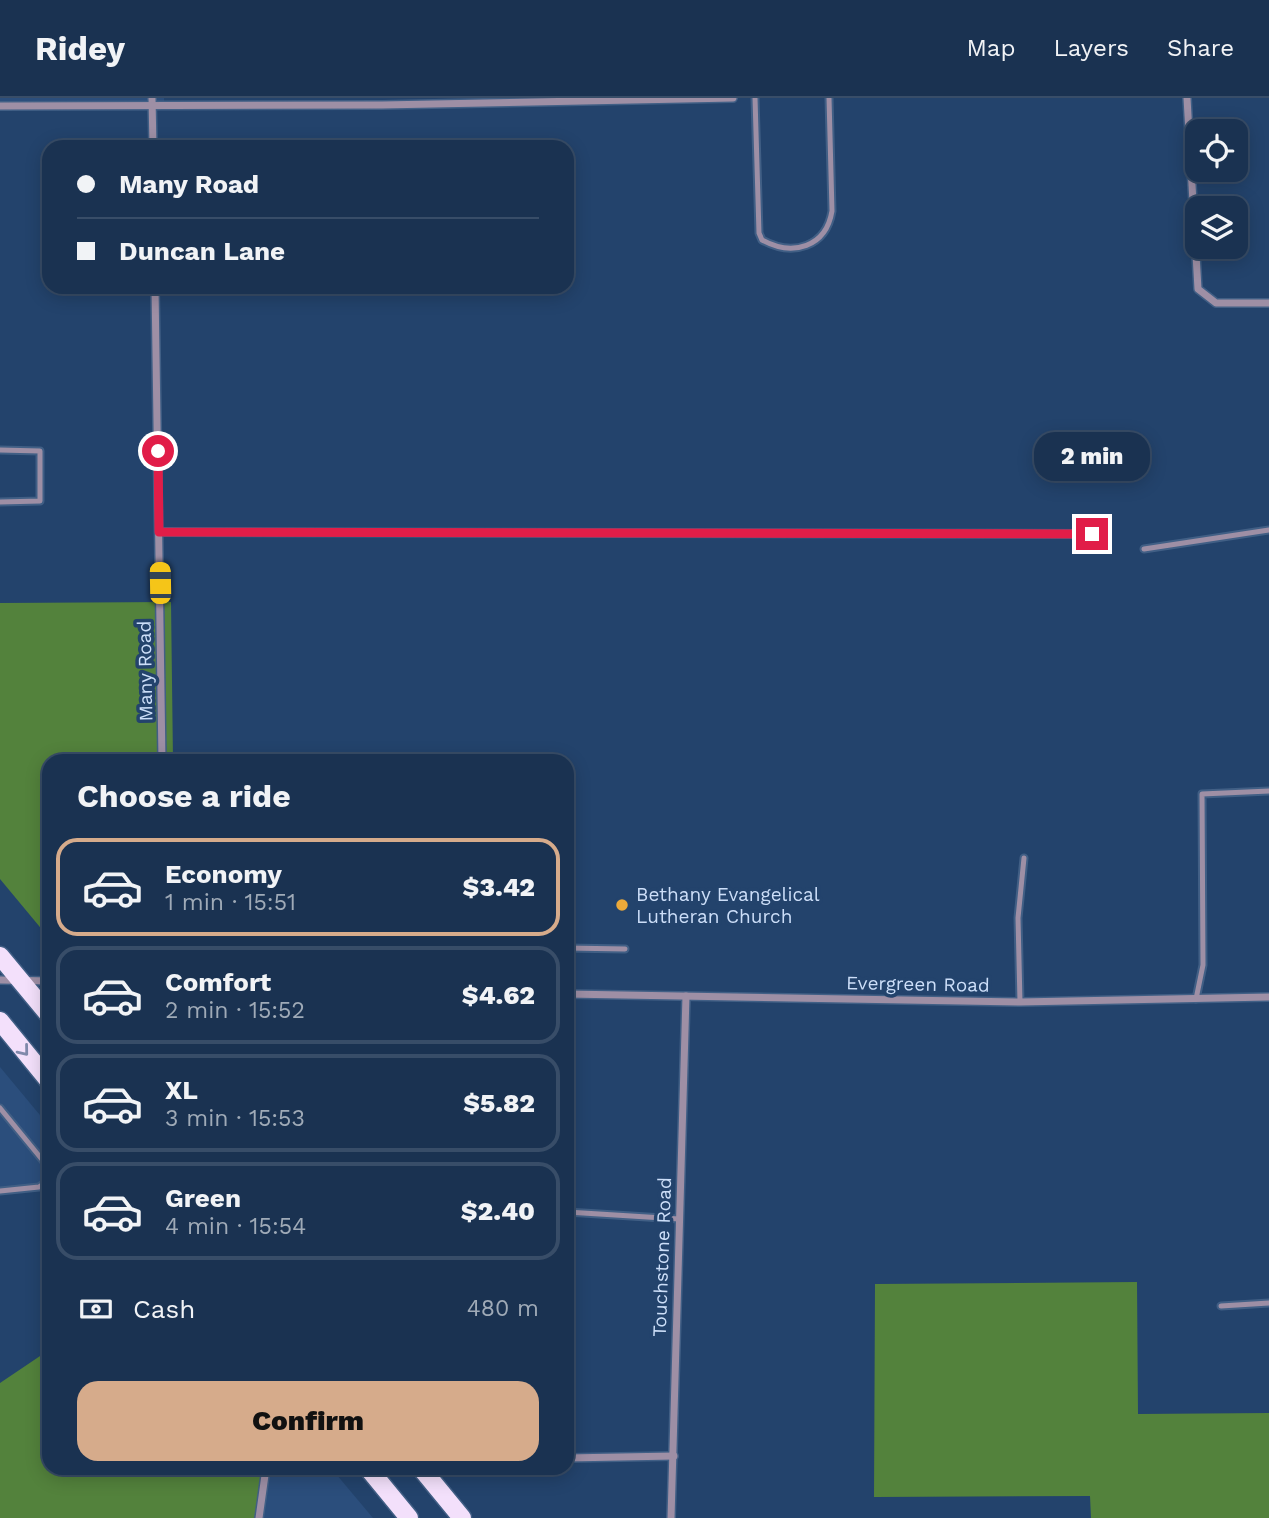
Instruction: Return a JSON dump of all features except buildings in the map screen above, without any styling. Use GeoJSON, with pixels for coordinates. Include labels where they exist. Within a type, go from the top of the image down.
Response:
{"type":"FeatureCollection","features":[{"type":"Feature","properties":{"kind":"main road"},"geometry":{"type":"LineString","coordinates":[[0,956],[42,1007]]}},
{"type":"Feature","properties":{"kind":"main road"},"geometry":{"type":"LineString","coordinates":[[0,1021],[42,1072]]}},
{"type":"Feature","properties":{"kind":"main road"},"geometry":{"type":"LineString","coordinates":[[374,1475],[409,1518]]}},
{"type":"Feature","properties":{"kind":"main road"},"geometry":{"type":"LineString","coordinates":[[433,1475],[461,1518]]}},
{"type":"Feature","properties":{"kind":"street"},"geometry":{"type":"LineString","coordinates":[[0,106],[152,102],[733,98]]}},
{"type":"Feature","properties":{"kind":"street"},"geometry":{"type":"LineString","coordinates":[[1187,98],[1198,289],[1216,303],[1269,303]]}},
{"type":"Feature","properties":{"kind":"street"},"geometry":{"type":"LineString","coordinates":[[152,102],[153,140]]}},
{"type":"Feature","properties":{"kind":"street","name":"Many Road"},"geometry":{"type":"LineString","coordinates":[[155,294],[162,754]]}},
{"type":"Feature","properties":{"kind":"street"},"geometry":{"type":"LineString","coordinates":[[159,532],[1092,534]]}},
{"type":"Feature","properties":{"kind":"street"},"geometry":{"type":"LineString","coordinates":[[0,980],[42,981]]}},
{"type":"Feature","properties":{"kind":"street","name":"Evergreen Road"},"geometry":{"type":"LineString","coordinates":[[574,994],[1020,1002],[1269,997]]}},
{"type":"Feature","properties":{"kind":"street","name":"Touchstone Road"},"geometry":{"type":"LineString","coordinates":[[671,1518],[685,996]]}},
{"type":"Feature","properties":{"kind":"street"},"geometry":{"type":"LineString","coordinates":[[574,1458],[674,1456]]}},
{"type":"Feature","properties":{"kind":"street"},"geometry":{"type":"LineString","coordinates":[[259,1518],[265,1475]]}},
{"type":"Feature","properties":{"kind":"lane"},"geometry":{"type":"LineString","coordinates":[[755,98],[759,233],[762,240],[782,248],[799,248],[820,238],[829,227],[832,211],[829,98]]}},
{"type":"Feature","properties":{"kind":"lane"},"geometry":{"type":"LineString","coordinates":[[0,450],[40,451],[40,501],[0,502]]}},
{"type":"Feature","properties":{"kind":"lane"},"geometry":{"type":"LineString","coordinates":[[1144,549],[1269,530]]}},
{"type":"Feature","properties":{"kind":"lane"},"geometry":{"type":"LineString","coordinates":[[1196,999],[1203,965],[1202,794],[1269,791]]}},
{"type":"Feature","properties":{"kind":"lane"},"geometry":{"type":"LineString","coordinates":[[1020,1002],[1018,909],[1024,858]]}},
{"type":"Feature","properties":{"kind":"lane"},"geometry":{"type":"LineString","coordinates":[[574,948],[625,949]]}},
{"type":"Feature","properties":{"kind":"lane"},"geometry":{"type":"LineString","coordinates":[[0,1108],[42,1159]]}},
{"type":"Feature","properties":{"kind":"lane"},"geometry":{"type":"LineString","coordinates":[[0,1191],[42,1185]]}},
{"type":"Feature","properties":{"kind":"lane"},"geometry":{"type":"LineString","coordinates":[[574,1212],[679,1219]]}},
{"type":"Feature","properties":{"kind":"lane"},"geometry":{"type":"LineString","coordinates":[[1221,1306],[1269,1303]]}},
{"type":"Feature","properties":{"kind":"shaded area"},"geometry":{"type":"Polygon","coordinates":[[[0,98],[164,98],[164,105],[0,105],[0,98]]]}},
{"type":"Feature","properties":{"kind":"shaded area"},"geometry":{"type":"Polygon","coordinates":[[[0,1067],[42,1118],[42,1193],[37,1187],[0,1187],[0,1067]]]}},
{"type":"Feature","properties":{"kind":"shaded area"},"geometry":{"type":"Polygon","coordinates":[[[267,1475],[337,1475],[373,1518],[258,1518],[267,1475]]]}},
{"type":"Feature","properties":{"kind":"green space"},"geometry":{"type":"Polygon","coordinates":[[[171,602],[173,754],[42,754],[42,930],[0,879],[0,603],[171,602]]]}},
{"type":"Feature","properties":{"kind":"green space"},"geometry":{"type":"Polygon","coordinates":[[[1137,1282],[1138,1414],[1269,1413],[1269,1518],[1091,1518],[1090,1496],[874,1497],[875,1284],[1137,1282]]]}},
{"type":"Feature","properties":{"kind":"green space"},"geometry":{"type":"Polygon","coordinates":[[[42,1355],[42,1475],[267,1475],[258,1518],[0,1518],[0,1383],[42,1355]]]}},
{"type":"Feature","properties":{"kind":"place","name":"Bethany Evangelical Lutheran Church"},"geometry":{"type":"Point","coordinates":[622,905]}},
{"type":"Feature","properties":{"kind":"route"},"geometry":{"type":"LineString","coordinates":[[158,451],[159,532],[1092,534]]}}]}
